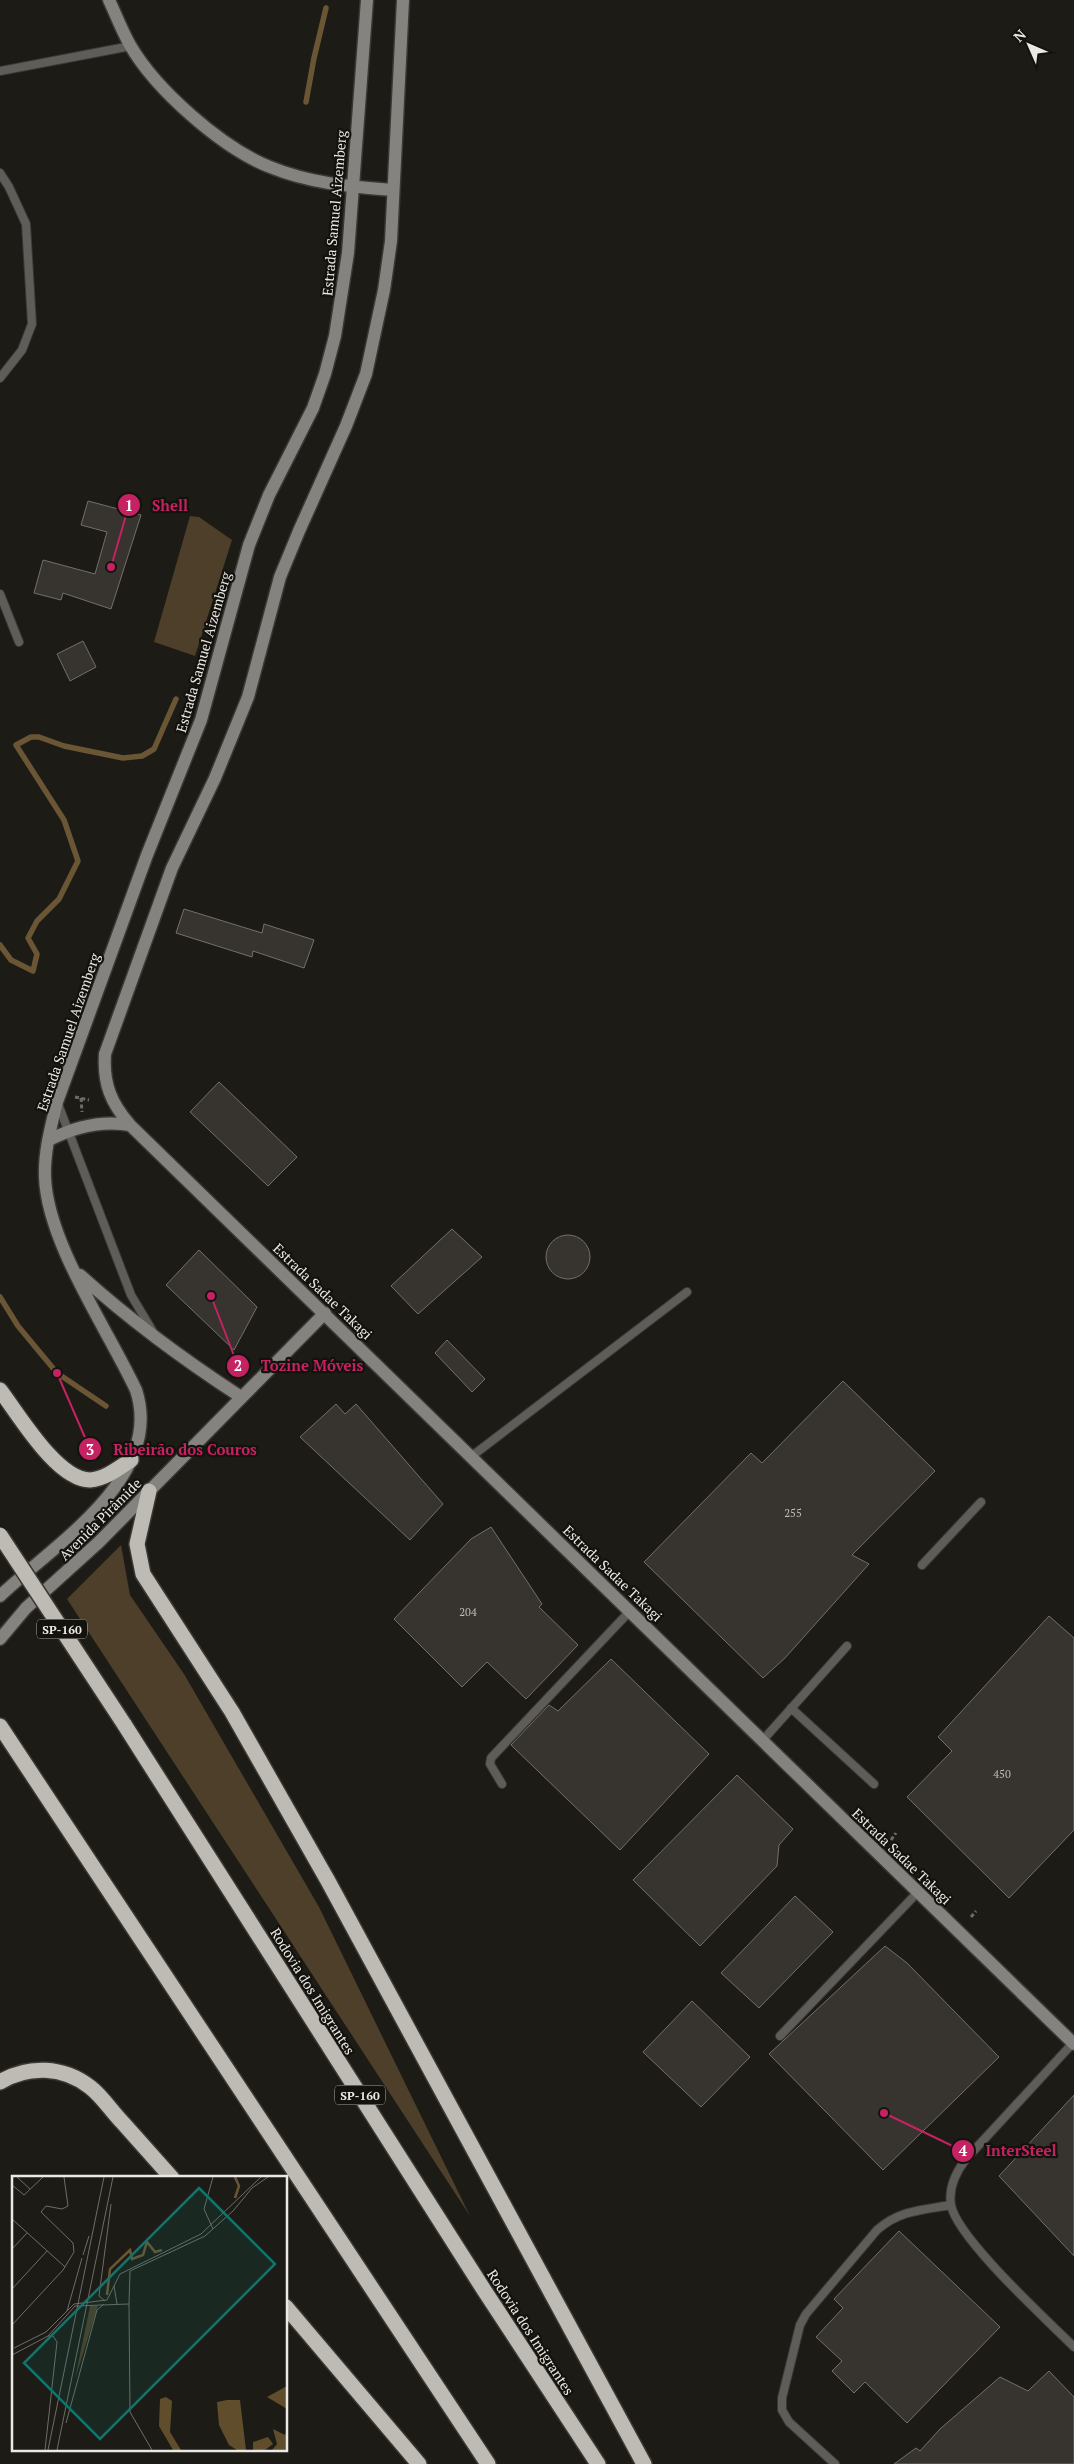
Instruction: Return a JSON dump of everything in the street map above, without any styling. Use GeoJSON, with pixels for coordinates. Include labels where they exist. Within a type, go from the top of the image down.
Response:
{"type":"FeatureCollection","features":[{"type":"Feature","properties":{"kind":"highway"},"geometry":{"type":"LineString","coordinates":[[0,1390],[55,1462],[68,1473],[90,1480],[105,1476],[131,1460]]}},
{"type":"Feature","properties":{"kind":"highway"},"geometry":{"type":"LineString","coordinates":[[149,1491],[137,1544],[140,1566],[147,1582],[232,1712],[314,1856],[644,2464]]}},
{"type":"Feature","properties":{"kind":"highway","name":"Rodovia dos Imigrantes"},"geometry":{"type":"LineString","coordinates":[[0,1535],[124,1724],[479,2282],[598,2464]]}},
{"type":"Feature","properties":{"kind":"highway"},"geometry":{"type":"LineString","coordinates":[[0,1726],[488,2464]]}},
{"type":"Feature","properties":{"kind":"highway"},"geometry":{"type":"LineString","coordinates":[[0,2082],[17,2073],[35,2070],[50,2070],[72,2076],[90,2087],[170,2176]]}},
{"type":"Feature","properties":{"kind":"highway"},"geometry":{"type":"LineString","coordinates":[[288,2309],[419,2464]]}},
{"type":"Feature","properties":{"kind":"main road"},"geometry":{"type":"LineString","coordinates":[[109,0],[130,46],[169,93],[188,112],[233,146],[268,166],[284,172],[351,187],[393,190]]}},
{"type":"Feature","properties":{"kind":"main road","name":"Estrada Samuel Aizemberg"},"geometry":{"type":"LineString","coordinates":[[130,1377],[74,1270],[51,1216],[45,1176],[49,1140],[57,1102],[150,845],[201,720],[249,545],[269,495],[313,408],[325,374],[335,336],[345,276],[367,0]]}},
{"type":"Feature","properties":{"kind":"main road"},"geometry":{"type":"LineString","coordinates":[[130,1125],[119,1113],[107,1090],[104,1072],[105,1054],[172,868],[215,778],[248,697],[280,577],[346,426],[366,374],[384,290],[392,240],[403,0]]}},
{"type":"Feature","properties":{"kind":"main road"},"geometry":{"type":"LineString","coordinates":[[49,1140],[68,1130],[109,1123],[130,1125]]}},
{"type":"Feature","properties":{"kind":"main road","name":"Estrada Sadae Takagi"},"geometry":{"type":"LineString","coordinates":[[130,1125],[1073,2043]]}},
{"type":"Feature","properties":{"kind":"main road"},"geometry":{"type":"LineString","coordinates":[[74,1270],[126,1317],[241,1397]]}},
{"type":"Feature","properties":{"kind":"main road","name":"Avenida Pirâmide"},"geometry":{"type":"LineString","coordinates":[[0,1639],[26,1608],[74,1568],[325,1313]]}},
{"type":"Feature","properties":{"kind":"main road","name":"Avenida Pirâmide"},"geometry":{"type":"LineString","coordinates":[[0,1596],[96,1510],[116,1486],[131,1460],[139,1436],[142,1417],[141,1404],[130,1377]]}},
{"type":"Feature","properties":{"kind":"lane"},"geometry":{"type":"LineString","coordinates":[[0,70],[130,46]]}},
{"type":"Feature","properties":{"kind":"lane"},"geometry":{"type":"LineString","coordinates":[[0,173],[9,187],[26,224],[32,324],[22,350],[0,378]]}},
{"type":"Feature","properties":{"kind":"lane"},"geometry":{"type":"LineString","coordinates":[[0,594],[19,642]]}},
{"type":"Feature","properties":{"kind":"lane"},"geometry":{"type":"LineString","coordinates":[[57,1102],[131,1295],[160,1342]]}},
{"type":"Feature","properties":{"kind":"lane"},"geometry":{"type":"LineString","coordinates":[[472,1456],[687,1292]]}},
{"type":"Feature","properties":{"kind":"lane"},"geometry":{"type":"LineString","coordinates":[[922,1565],[981,1502]]}},
{"type":"Feature","properties":{"kind":"lane"},"geometry":{"type":"LineString","coordinates":[[502,1784],[490,1764],[491,1758],[630,1610]]}},
{"type":"Feature","properties":{"kind":"lane"},"geometry":{"type":"LineString","coordinates":[[762,1741],[847,1646]]}},
{"type":"Feature","properties":{"kind":"lane"},"geometry":{"type":"LineString","coordinates":[[791,1708],[874,1784]]}},
{"type":"Feature","properties":{"kind":"lane"},"geometry":{"type":"LineString","coordinates":[[780,2036],[918,1892]]}},
{"type":"Feature","properties":{"kind":"lane"},"geometry":{"type":"LineString","coordinates":[[1073,2043],[955,2173],[951,2205],[958,2222],[977,2248],[1074,2347]]}},
{"type":"Feature","properties":{"kind":"lane"},"geometry":{"type":"LineString","coordinates":[[835,2464],[789,2422],[782,2410],[782,2398],[800,2325],[806,2314],[877,2230],[890,2218],[902,2213],[951,2205]]}},
{"type":"Feature","properties":{"kind":"path"},"geometry":{"type":"LineString","coordinates":[[74,1097],[89,1100]]}},
{"type":"Feature","properties":{"kind":"path"},"geometry":{"type":"LineString","coordinates":[[81,1098],[82,1112]]}},
{"type":"Feature","properties":{"kind":"path"},"geometry":{"type":"LineString","coordinates":[[891,1840],[896,1834]]}},
{"type":"Feature","properties":{"kind":"path"},"geometry":{"type":"LineString","coordinates":[[971,1917],[976,1911]]}},
{"type":"Feature","properties":{"kind":"shaded area"},"geometry":{"type":"Polygon","coordinates":[[[190,516],[199,517],[232,540],[195,656],[154,642],[190,516]]]}},
{"type":"Feature","properties":{"kind":"shaded area"},"geometry":{"type":"Polygon","coordinates":[[[121,1545],[130,1595],[184,1674],[319,1907],[470,2216],[67,1599],[121,1545]]]}},
{"type":"Feature","properties":{"kind":"building"},"geometry":{"type":"Polygon","coordinates":[[[88,501],[141,515],[111,609],[63,593],[61,600],[34,593],[43,560],[95,574],[107,532],[81,525],[88,501]]]}},
{"type":"Feature","properties":{"kind":"building"},"geometry":{"type":"Polygon","coordinates":[[[83,641],[96,667],[70,681],[57,654],[83,641]]]}},
{"type":"Feature","properties":{"kind":"building"},"geometry":{"type":"Polygon","coordinates":[[[184,909],[262,933],[264,924],[314,940],[304,968],[253,951],[252,957],[176,933],[184,909]]]}},
{"type":"Feature","properties":{"kind":"building"},"geometry":{"type":"Polygon","coordinates":[[[219,1082],[297,1157],[268,1186],[190,1112],[219,1082]]]}},
{"type":"Feature","properties":{"kind":"building"},"geometry":{"type":"Polygon","coordinates":[[[452,1229],[482,1257],[418,1314],[391,1286],[452,1229]]]}},
{"type":"Feature","properties":{"kind":"building"},"geometry":{"type":"Polygon","coordinates":[[[564,1235],[572,1235],[584,1241],[590,1257],[584,1273],[572,1279],[564,1279],[552,1273],[546,1261],[546,1253],[552,1241],[564,1235]]]}},
{"type":"Feature","properties":{"kind":"building"},"geometry":{"type":"Polygon","coordinates":[[[199,1250],[257,1307],[234,1350],[166,1285],[199,1250]]]}},
{"type":"Feature","properties":{"kind":"building"},"geometry":{"type":"Polygon","coordinates":[[[447,1340],[485,1379],[472,1392],[435,1353],[447,1340]]]}},
{"type":"Feature","properties":{"kind":"building"},"geometry":{"type":"Polygon","coordinates":[[[843,1381],[935,1471],[852,1555],[869,1564],[785,1658],[763,1678],[644,1562],[751,1453],[762,1463],[843,1381]]]}},
{"type":"Feature","properties":{"kind":"building"},"geometry":{"type":"Polygon","coordinates":[[[336,1404],[345,1414],[356,1404],[443,1504],[410,1540],[300,1437],[336,1404]]]}},
{"type":"Feature","properties":{"kind":"building"},"geometry":{"type":"Polygon","coordinates":[[[491,1527],[542,1604],[539,1607],[578,1645],[526,1699],[487,1662],[462,1687],[394,1619],[471,1539],[491,1527]]]}},
{"type":"Feature","properties":{"kind":"building"},"geometry":{"type":"Polygon","coordinates":[[[1049,1616],[1074,1638],[1074,1830],[1009,1898],[907,1797],[952,1751],[938,1737],[1049,1616]]]}},
{"type":"Feature","properties":{"kind":"building"},"geometry":{"type":"Polygon","coordinates":[[[611,1659],[709,1754],[620,1850],[511,1745],[549,1705],[558,1711],[611,1659]]]}},
{"type":"Feature","properties":{"kind":"building"},"geometry":{"type":"Polygon","coordinates":[[[737,1775],[793,1829],[779,1845],[777,1866],[700,1946],[633,1880],[737,1775]]]}},
{"type":"Feature","properties":{"kind":"building"},"geometry":{"type":"Polygon","coordinates":[[[795,1896],[833,1932],[759,2008],[721,1973],[795,1896]]]}},
{"type":"Feature","properties":{"kind":"building"},"geometry":{"type":"Polygon","coordinates":[[[885,1946],[907,1963],[999,2057],[883,2170],[769,2054],[885,1946]]]}},
{"type":"Feature","properties":{"kind":"building"},"geometry":{"type":"Polygon","coordinates":[[[692,2001],[750,2057],[701,2107],[643,2052],[692,2001]]]}},
{"type":"Feature","properties":{"kind":"building"},"geometry":{"type":"Polygon","coordinates":[[[1074,2095],[1074,2256],[999,2176],[1074,2095]]]}},
{"type":"Feature","properties":{"kind":"building"},"geometry":{"type":"Polygon","coordinates":[[[899,2231],[1000,2327],[907,2423],[865,2382],[854,2393],[832,2371],[842,2361],[816,2337],[843,2308],[834,2299],[899,2231]]]}},
{"type":"Feature","properties":{"kind":"building"},"geometry":{"type":"Polygon","coordinates":[[[1049,2371],[1074,2397],[1074,2464],[894,2464],[916,2448],[920,2451],[940,2429],[1000,2377],[1028,2391],[1049,2371]]]}},
{"type":"Feature","properties":{"kind":"waterway"},"geometry":{"type":"LineString","coordinates":[[306,102],[326,8]]}},
{"type":"Feature","properties":{"kind":"waterway"},"geometry":{"type":"LineString","coordinates":[[0,945],[11,960],[33,971],[37,954],[28,938],[37,921],[59,899],[78,861],[64,820],[16,745],[31,737],[39,737],[64,746],[123,758],[142,756],[154,749],[176,699]]}},
{"type":"Feature","properties":{"kind":"waterway"},"geometry":{"type":"LineString","coordinates":[[0,1297],[18,1326],[57,1373],[106,1406]]}},
{"type":"Feature","properties":{"kind":"place","name":"Shell"},"geometry":{"type":"Point","coordinates":[111,567]}},
{"type":"Feature","properties":{"kind":"place","name":"Tozine Móveis"},"geometry":{"type":"Point","coordinates":[211,1296]}},
{"type":"Feature","properties":{"kind":"place","name":"Ribeirão dos Couros"},"geometry":{"type":"Point","coordinates":[57,1373]}},
{"type":"Feature","properties":{"kind":"place","name":"InterSteel"},"geometry":{"type":"Point","coordinates":[884,2113]}}]}
